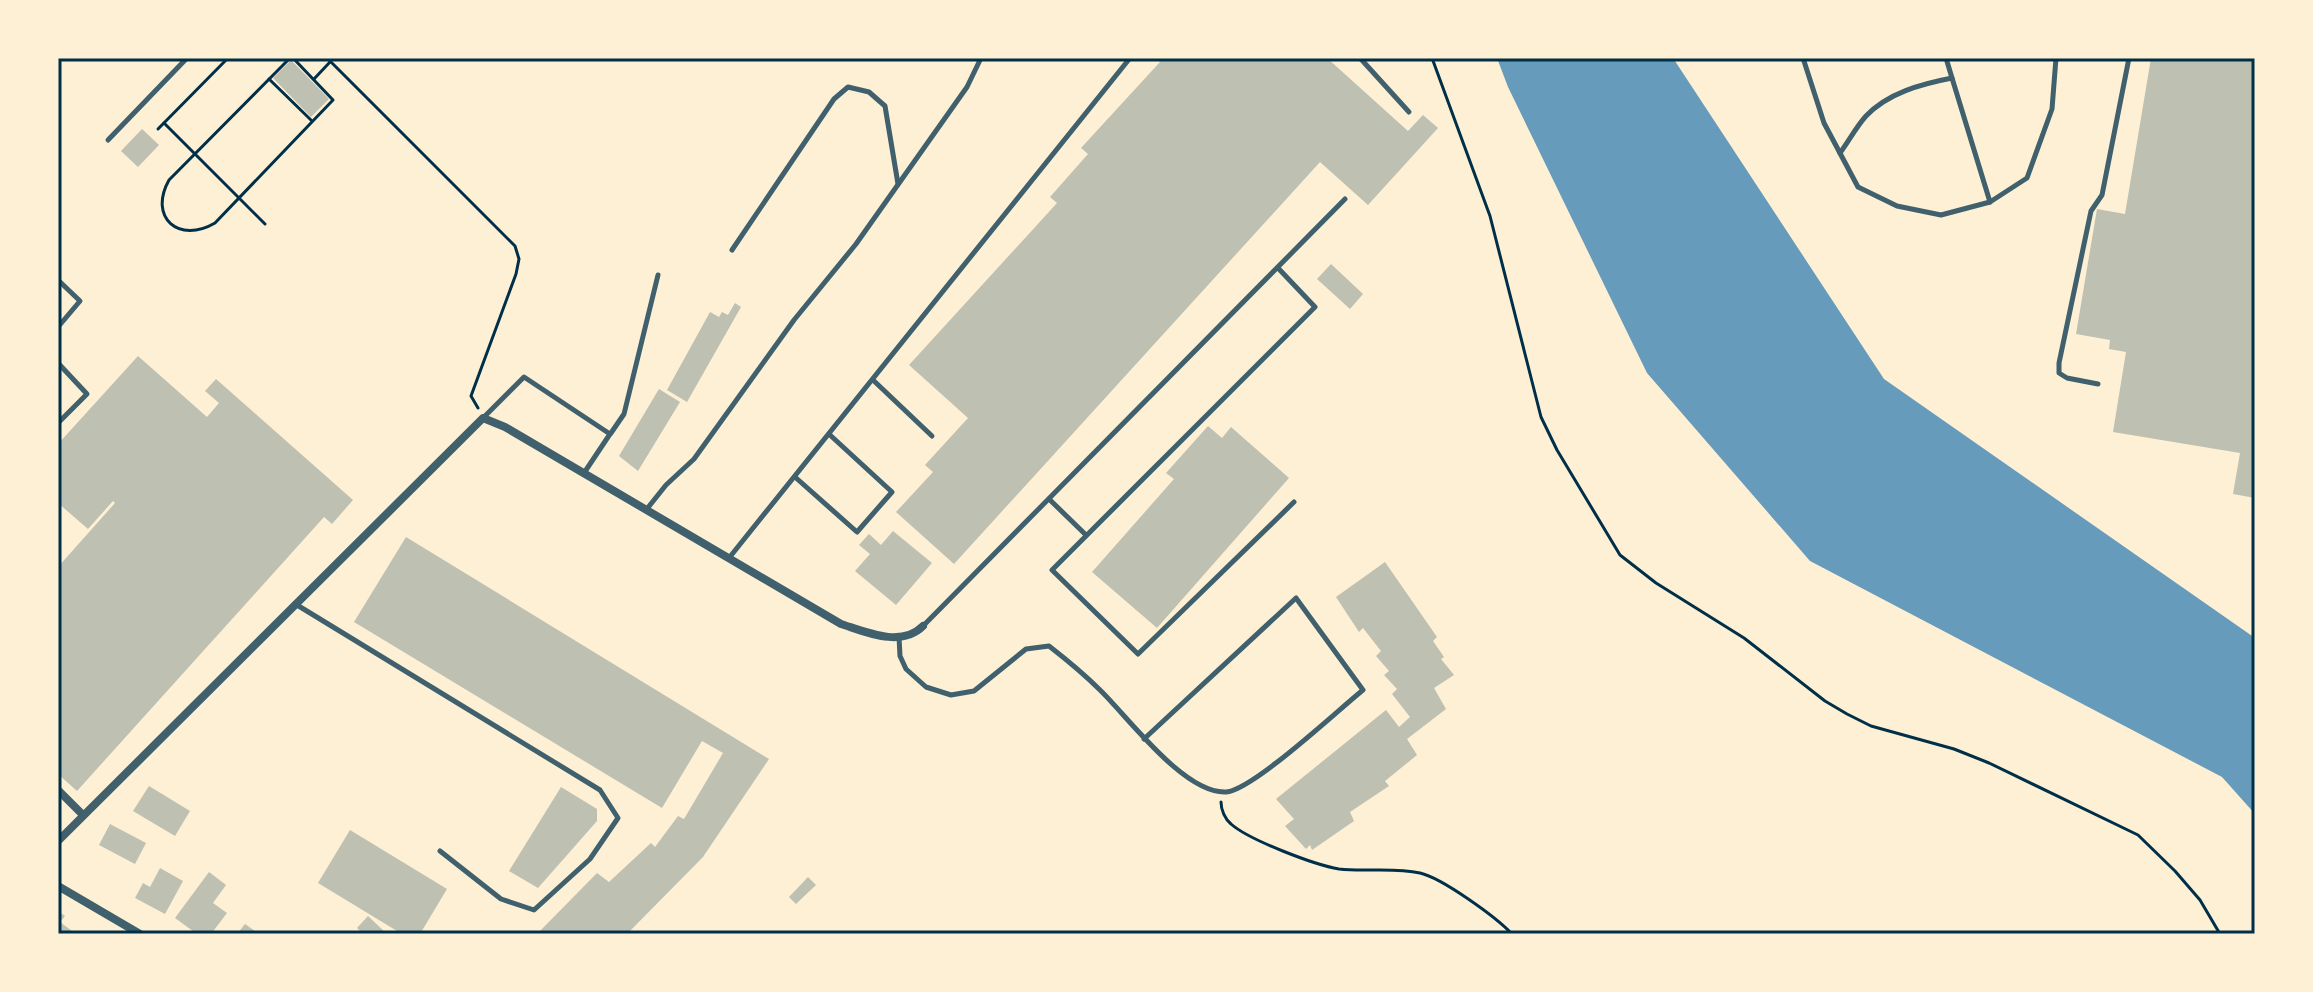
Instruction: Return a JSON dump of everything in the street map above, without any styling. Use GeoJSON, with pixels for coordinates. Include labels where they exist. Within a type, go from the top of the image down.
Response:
{"type":"FeatureCollection","features":[{"type":"Feature","properties":{"kind":"street"},"geometry":{"type":"LineString","coordinates":[[58,841],[483,418],[505,427],[841,624],[883,638],[918,632],[923,626]]}},
{"type":"Feature","properties":{"kind":"street"},"geometry":{"type":"LineString","coordinates":[[58,790],[83,815]]}},
{"type":"Feature","properties":{"kind":"street"},"geometry":{"type":"LineString","coordinates":[[58,886],[140,934]]}},
{"type":"Feature","properties":{"kind":"lane"},"geometry":{"type":"LineString","coordinates":[[108,140],[187,58]]}},
{"type":"Feature","properties":{"kind":"lane"},"geometry":{"type":"LineString","coordinates":[[646,510],[666,485],[694,459],[794,320],[856,244],[967,87],[981,58]]}},
{"type":"Feature","properties":{"kind":"lane"},"geometry":{"type":"LineString","coordinates":[[729,558],[1130,58]]}},
{"type":"Feature","properties":{"kind":"lane"},"geometry":{"type":"LineString","coordinates":[[1360,58],[1409,112]]}},
{"type":"Feature","properties":{"kind":"lane"},"geometry":{"type":"LineString","coordinates":[[1803,58],[1824,123],[1858,187],[1897,206],[1941,215],[1990,202],[2027,178],[2052,109],[2056,58]]}},
{"type":"Feature","properties":{"kind":"lane"},"geometry":{"type":"LineString","coordinates":[[1946,58],[1990,202]]}},
{"type":"Feature","properties":{"kind":"lane"},"geometry":{"type":"LineString","coordinates":[[2098,384],[2067,378],[2059,373],[2059,363],[2091,211],[2102,195],[2129,58]]}},
{"type":"Feature","properties":{"kind":"lane"},"geometry":{"type":"LineString","coordinates":[[1840,153],[1866,116],[1891,97],[1923,84],[1952,78]]}},
{"type":"Feature","properties":{"kind":"lane"},"geometry":{"type":"LineString","coordinates":[[732,250],[834,99],[848,87],[869,92],[885,106],[898,185]]}},
{"type":"Feature","properties":{"kind":"lane"},"geometry":{"type":"LineString","coordinates":[[923,626],[1345,199]]}},
{"type":"Feature","properties":{"kind":"lane"},"geometry":{"type":"LineString","coordinates":[[1278,268],[1315,307],[1052,570],[1138,654],[1294,502]]}},
{"type":"Feature","properties":{"kind":"lane"},"geometry":{"type":"LineString","coordinates":[[584,473],[624,414],[658,275]]}},
{"type":"Feature","properties":{"kind":"lane"},"geometry":{"type":"LineString","coordinates":[[58,280],[80,301],[58,327]]}},
{"type":"Feature","properties":{"kind":"lane"},"geometry":{"type":"LineString","coordinates":[[58,363],[87,394],[58,423]]}},
{"type":"Feature","properties":{"kind":"lane"},"geometry":{"type":"LineString","coordinates":[[483,418],[524,377],[610,434]]}},
{"type":"Feature","properties":{"kind":"lane"},"geometry":{"type":"LineString","coordinates":[[873,380],[932,436]]}},
{"type":"Feature","properties":{"kind":"lane"},"geometry":{"type":"LineString","coordinates":[[795,477],[857,532],[892,492],[830,435]]}},
{"type":"Feature","properties":{"kind":"lane"},"geometry":{"type":"LineString","coordinates":[[1049,499],[1086,535]]}},
{"type":"Feature","properties":{"kind":"lane"},"geometry":{"type":"LineString","coordinates":[[899,636],[900,656],[906,669],[926,687],[951,695],[974,691],[1026,649],[1049,646],[1102,691],[1144,739],[1200,786],[1227,792],[1257,777],[1363,690],[1296,598],[1144,739]]}},
{"type":"Feature","properties":{"kind":"lane"},"geometry":{"type":"LineString","coordinates":[[297,605],[600,790],[618,818],[590,859],[534,910],[501,899],[440,851]]}},
{"type":"Feature","properties":{"kind":"path"},"geometry":{"type":"LineString","coordinates":[[158,129],[228,58]]}},
{"type":"Feature","properties":{"kind":"path"},"geometry":{"type":"LineString","coordinates":[[292,58],[333,100],[215,223],[198,232],[188,232],[171,224],[162,207],[165,189],[194,153],[292,58]]}},
{"type":"Feature","properties":{"kind":"path"},"geometry":{"type":"LineString","coordinates":[[1432,58],[1490,216],[1541,417],[1557,450],[1620,555],[1656,583],[1744,638],[1825,701],[1847,714],[1871,726],[1954,749],[1989,763],[2138,835],[2200,900],[2220,934]]}},
{"type":"Feature","properties":{"kind":"path"},"geometry":{"type":"LineString","coordinates":[[314,79],[329,60],[515,246],[519,259],[516,274],[471,396],[483,418]]}},
{"type":"Feature","properties":{"kind":"path"},"geometry":{"type":"LineString","coordinates":[[269,79],[313,121]]}},
{"type":"Feature","properties":{"kind":"path"},"geometry":{"type":"LineString","coordinates":[[164,123],[265,224]]}},
{"type":"Feature","properties":{"kind":"path"},"geometry":{"type":"LineString","coordinates":[[1222,791],[1221,809],[1231,824],[1263,842],[1314,864],[1341,869],[1421,873],[1464,897],[1512,934]]}},
{"type":"Feature","properties":{"kind":"water"},"geometry":{"type":"Polygon","coordinates":[[[1497,58],[1673,58],[1884,379],[2255,638],[2255,814],[2222,777],[1810,561],[1647,373],[1508,87],[1497,58]]]}},
{"type":"Feature","properties":{"kind":"building"},"geometry":{"type":"Polygon","coordinates":[[[1155,58],[1327,58],[1408,131],[1423,115],[1438,128],[1368,205],[1320,162],[954,564],[896,512],[933,472],[925,465],[968,418],[909,365],[1057,203],[1050,197],[1088,154],[1081,148],[1160,62],[1155,58]]]}},
{"type":"Feature","properties":{"kind":"building"},"geometry":{"type":"Polygon","coordinates":[[[2151,58],[2255,58],[2255,498],[2233,494],[2240,453],[2113,432],[2126,352],[2109,349],[2110,340],[2076,334],[2097,209],[2125,214],[2151,58]]]}},
{"type":"Feature","properties":{"kind":"building"},"geometry":{"type":"Polygon","coordinates":[[[291,60],[329,99],[311,117],[273,78],[291,60]]]}},
{"type":"Feature","properties":{"kind":"building"},"geometry":{"type":"Polygon","coordinates":[[[142,129],[159,145],[138,167],[121,151],[142,129]]]}},
{"type":"Feature","properties":{"kind":"building"},"geometry":{"type":"Polygon","coordinates":[[[1331,264],[1363,294],[1350,309],[1317,279],[1331,264]]]}},
{"type":"Feature","properties":{"kind":"building"},"geometry":{"type":"Polygon","coordinates":[[[735,303],[741,307],[687,402],[667,390],[710,312],[719,317],[722,312],[728,315],[735,303]]]}},
{"type":"Feature","properties":{"kind":"building"},"geometry":{"type":"Polygon","coordinates":[[[138,356],[207,417],[219,403],[205,391],[216,379],[353,500],[332,524],[324,517],[77,791],[58,774],[58,567],[115,503],[113,501],[88,529],[58,503],[58,444],[138,356]]]}},
{"type":"Feature","properties":{"kind":"building"},"geometry":{"type":"Polygon","coordinates":[[[659,389],[680,402],[638,471],[619,456],[659,389]]]}},
{"type":"Feature","properties":{"kind":"building"},"geometry":{"type":"Polygon","coordinates":[[[1208,426],[1222,438],[1231,427],[1289,478],[1157,628],[1092,572],[1174,479],[1166,473],[1208,426]]]}},
{"type":"Feature","properties":{"kind":"building"},"geometry":{"type":"Polygon","coordinates":[[[893,531],[932,563],[896,605],[855,571],[870,554],[859,545],[869,534],[881,545],[893,531]]]}},
{"type":"Feature","properties":{"kind":"building"},"geometry":{"type":"Polygon","coordinates":[[[406,537],[769,759],[703,857],[627,934],[537,934],[597,873],[609,882],[651,843],[655,847],[678,816],[684,819],[723,753],[702,741],[662,808],[354,622],[406,537]]]}},
{"type":"Feature","properties":{"kind":"building"},"geometry":{"type":"Polygon","coordinates":[[[1385,562],[1437,637],[1433,641],[1444,657],[1441,659],[1454,675],[1434,688],[1446,709],[1407,739],[1417,755],[1385,781],[1389,786],[1350,812],[1354,821],[1312,850],[1310,845],[1306,849],[1285,826],[1294,819],[1276,799],[1386,710],[1399,727],[1410,717],[1392,694],[1397,689],[1384,675],[1389,671],[1376,656],[1381,651],[1363,628],[1359,632],[1336,597],[1385,562]]]}},
{"type":"Feature","properties":{"kind":"building"},"geometry":{"type":"Polygon","coordinates":[[[149,786],[190,811],[175,836],[133,811],[149,786]]]}},
{"type":"Feature","properties":{"kind":"building"},"geometry":{"type":"Polygon","coordinates":[[[561,787],[597,809],[597,821],[538,888],[509,871],[561,787]]]}},
{"type":"Feature","properties":{"kind":"building"},"geometry":{"type":"Polygon","coordinates":[[[110,824],[146,843],[135,864],[99,845],[110,824]]]}},
{"type":"Feature","properties":{"kind":"building"},"geometry":{"type":"Polygon","coordinates":[[[350,830],[447,889],[420,934],[402,934],[318,883],[350,830]]]}},
{"type":"Feature","properties":{"kind":"building"},"geometry":{"type":"Polygon","coordinates":[[[160,868],[183,881],[165,914],[135,898],[143,883],[150,887],[160,868]]]}},
{"type":"Feature","properties":{"kind":"building"},"geometry":{"type":"Polygon","coordinates":[[[209,872],[226,885],[213,903],[227,913],[211,934],[197,934],[175,918],[209,872]]]}},
{"type":"Feature","properties":{"kind":"building"},"geometry":{"type":"Polygon","coordinates":[[[808,877],[816,885],[796,904],[789,897],[808,877]]]}},
{"type":"Feature","properties":{"kind":"building"},"geometry":{"type":"Polygon","coordinates":[[[58,911],[65,916],[60,922],[76,934],[58,934],[58,911]]]}},
{"type":"Feature","properties":{"kind":"building"},"geometry":{"type":"Polygon","coordinates":[[[368,916],[387,934],[363,934],[357,928],[368,916]]]}},
{"type":"Feature","properties":{"kind":"building"},"geometry":{"type":"Polygon","coordinates":[[[245,924],[259,934],[237,934],[245,924]]]}}]}
